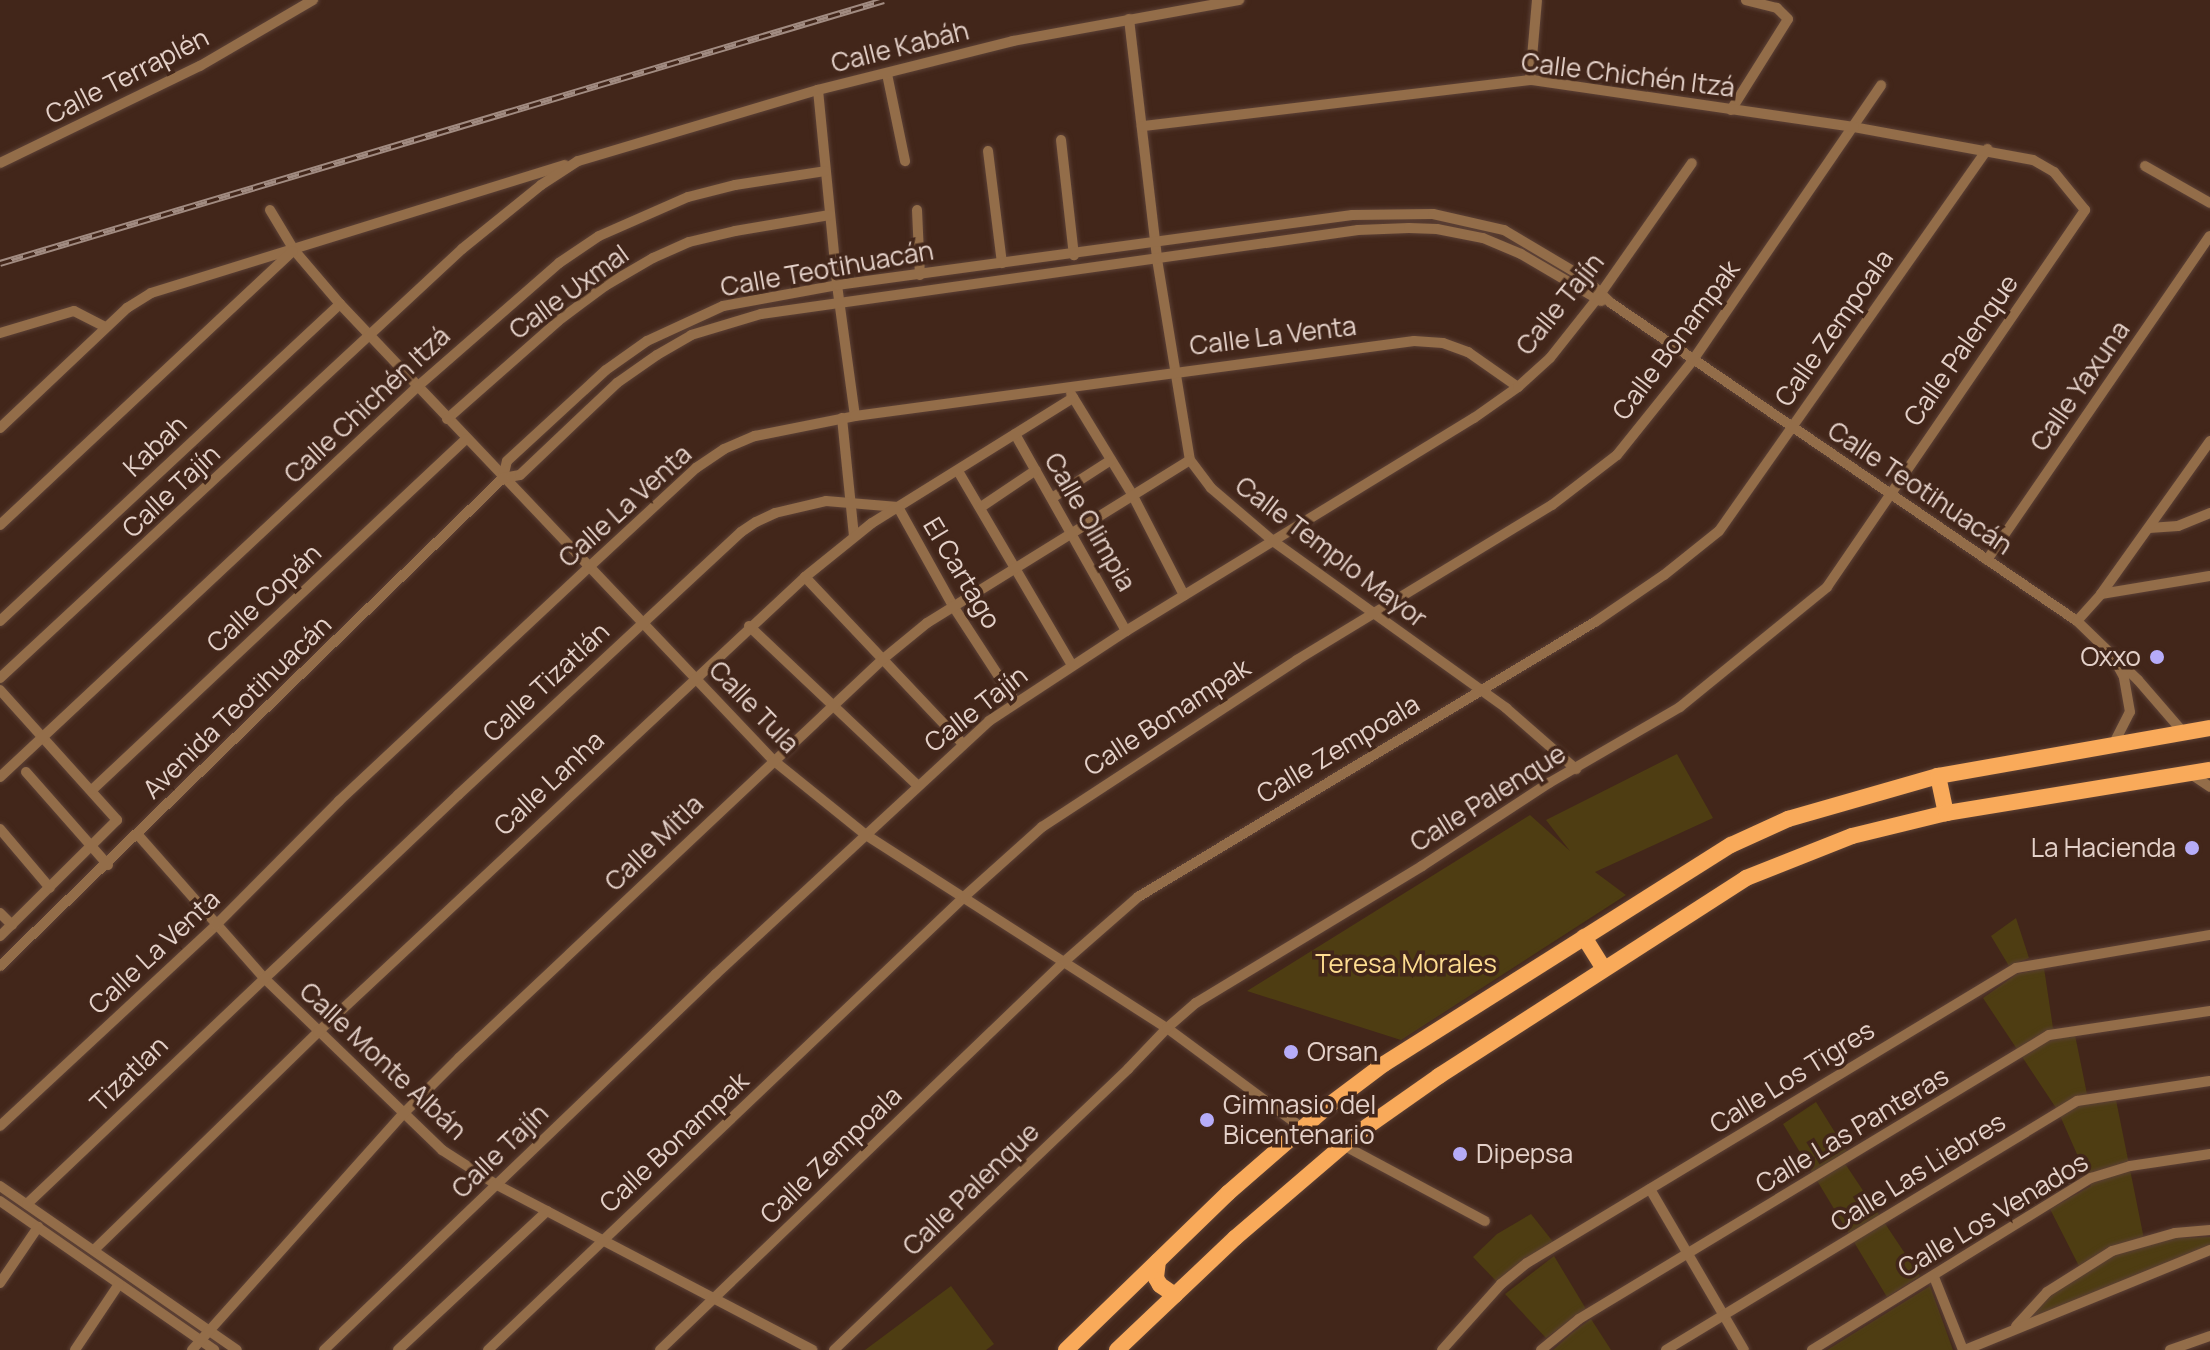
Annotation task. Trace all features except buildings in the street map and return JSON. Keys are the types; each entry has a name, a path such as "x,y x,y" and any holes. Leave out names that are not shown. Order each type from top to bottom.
{"main road":[{"path":"1066,1350 1301,1127 1384,1064 1731,845 1788,819 1938,776 2210,728"},
{"path":"1117,1350 1245,1229 1343,1145 1439,1076 1746,878 1799,853 1852,836 1946,813 2210,770"},
{"path":"1938,776 1946,813"},
{"path":"1584,937 1603,968"},
{"path":"1158,1261 1160,1285 1175,1295"}],"street":[{"name":"Calle Terraplén","path":"0,163 200,66 313,0"},
{"name":"Calle Kabáh","path":"0,428 106,327 139,299 166,287 294,250 409,210 818,90 1013,41 1239,0"},
{"path":"1530,80 1537,0"},
{"path":"1731,110 1788,19 1777,8 1746,0"},
{"name":"Calle Templo Mayor","path":"1129,19 1157,259 1190,460 1211,488 1273,541 1480,689 1576,769"},
{"path":"887,74 905,161"},
{"name":"Calle Chichén Itzá","path":"1142,126 1530,80 1987,149 2033,160 2054,172 2085,210"},
{"name":"Calle Bonampak","path":"488,1350 964,897 1042,827 1080,799 1371,614 1584,484 1617,455 1693,360 1881,85"},
{"path":"818,90 839,303 855,416"},
{"path":"1061,140 1074,255"},
{"name":"Calle Zempoala","path":"660,1350 1065,961 1138,897 1631,599 1719,531 1987,149"},
{"path":"988,151 1002,263"},
{"name":"Calle Kabáh","path":"370,336 506,211 578,161"},
{"name":"Calle Tajín","path":"324,1350 918,786 1015,701 1474,418 1518,387 1550,358 1599,296 1692,163"},
{"path":"2145,166 2210,203"},
{"name":"Calle Chichén Itzá","path":"0,777 417,387 510,304 599,236 688,197 735,185 825,171"},
{"name":"Calle Tula","path":"270,210 294,250 340,304 773,760 866,835 1167,1028 1301,1127"},
{"path":"917,210 920,275"},
{"name":"Calle Palenque","path":"834,1350 1167,1028 1234,978 1680,707 1827,587 2085,210"},
{"name":"Calle Teotihuacán","path":"1599,296 1547,253 1504,230 1433,214 1352,215 837,285 723,306 647,341 561,408 507,461 503,478 520,475 617,383 657,355 691,335 728,322 839,303 1358,230 1437,229 1483,238 1521,254 1611,303 2077,621 2183,732"},
{"name":"Calle Uxmal","path":"447,419 558,321 605,286 653,258 689,242 830,215"},
{"name":"Calle Yaxuna","path":"1987,560 2210,236"},
{"path":"0,525 294,250"},
{"name":"Kabah","path":"0,621 340,304"},
{"path":"0,333 74,311 106,327"},
{"name":"Calle Tajín","path":"0,678 370,336"},
{"path":"647,341 657,355"},
{"name":"Calle La Venta","path":"0,1126 216,925 339,801 589,567 696,468 724,449 755,436 842,418 1070,393 1174,371 1414,341 1443,343 1468,352 1518,387"},
{"path":"1070,393 1132,494 1184,595"},
{"name":"Calle Lanha","path":"95,1249 318,1032 749,626 854,536 1015,434 1070,393"},
{"path":"842,418 854,536"},
{"name":"Calle Olimpia","path":"1015,434 1126,631"},
{"name":"Calle Copán","path":"92,790 466,439"},
{"path":"2077,621 2101,594 2210,441"},
{"path":"1052,498 1111,460"},
{"name":"Calle Mitla","path":"192,1350 402,1115 883,659 953,606 1190,460"},
{"path":"981,507 1036,470"},
{"path":"958,471 1072,665"},
{"name":"Avenida Teotihuacán","path":"0,966 108,865 503,478"},
{"name":"Calle Tizatlán","path":"263,977 741,532 756,522 803,506 849,501 898,507"},
{"name":"El Cartago","path":"898,507 953,606 1015,701"},
{"path":"2149,528 2178,526 2210,513"},
{"path":"2101,594 2210,576"},
{"path":"805,577 963,744"},
{"path":"749,626 835,704 918,786"},
{"path":"2111,654 2124,677 2130,712 2113,745"},
{"path":"0,690 117,820 0,936"},
{"path":"26,772 108,865"},
{"path":"2191,774 2210,787"},
{"path":"0,829 50,888"},
{"name":"Calle Monte Albán","path":"138,835 263,977 402,1115 442,1150 497,1185 604,1238 813,1350"},
{"path":"0,913 12,925"},
{"name":"Calle Los Tigres","path":"1442,1350 1516,1271 2016,968 2210,935"},
{"name":"Tizatlan","path":"27,1204 263,977"},
{"name":"Calle Las Panteras","path":"1541,1350 1579,1319 2049,1035 2210,1011"},
{"name":"Calle Las Liebres","path":"1666,1350 2077,1101 2210,1081"},
{"path":"1343,1145 1485,1221"},
{"name":"Calle Los Venados","path":"1812,1350 2091,1178 2130,1166 2210,1154"},
{"path":"0,1186 237,1350"},
{"path":"1650,1189 1744,1350"},
{"path":"0,1201 214,1350"},
{"path":"398,1350 547,1211"},
{"path":"0,1283 38,1227"},
{"path":"2015,1328 2047,1292 2112,1251 2175,1233 2210,1230"},
{"path":"1934,1277 1964,1350 2210,1250"},
{"path":"75,1350 119,1284"},
{"path":"2170,1350 2210,1336"}],"green space":[{"name":"Teresa Morales","path":"1677,754 1713,818 1595,872 1626,895 1401,1040 1247,991 1530,815 1570,851 1546,820"},
{"path":"2016,918 2029,958 2009,966 1991,936"},
{"path":"2044,968 2053,1028 2075,1035 2088,1099 2115,1095 2144,1239 2210,1237 2210,1247 2028,1319 2035,1305 2082,1272 2050,1209 2091,1186 2058,1111 1983,998 2017,974"},
{"path":"1816,1102 1851,1158 1844,1162 1920,1276 1887,1297 1783,1124"},
{"path":"1531,1214 1554,1243 1497,1282 1473,1257 1497,1234"},
{"path":"1554,1256 1586,1309 1546,1338 1505,1294"},
{"path":"951,1286 994,1344 986,1350 865,1350"},
{"path":"1930,1286 1953,1350 1827,1350"},
{"path":"1591,1319 1611,1350 1553,1350 1572,1333"}],"railway":[{"path":"0,263 884,0"}],"place":[{"name":"Oxxo","path":"2157,657"},
{"name":"La Hacienda","path":"2192,848"},
{"name":"Orsan","path":"1291,1052"},
{"name":"Gimnasio del Bicentenario","path":"1207,1120"},
{"name":"Dipepsa","path":"1460,1154"}]}
